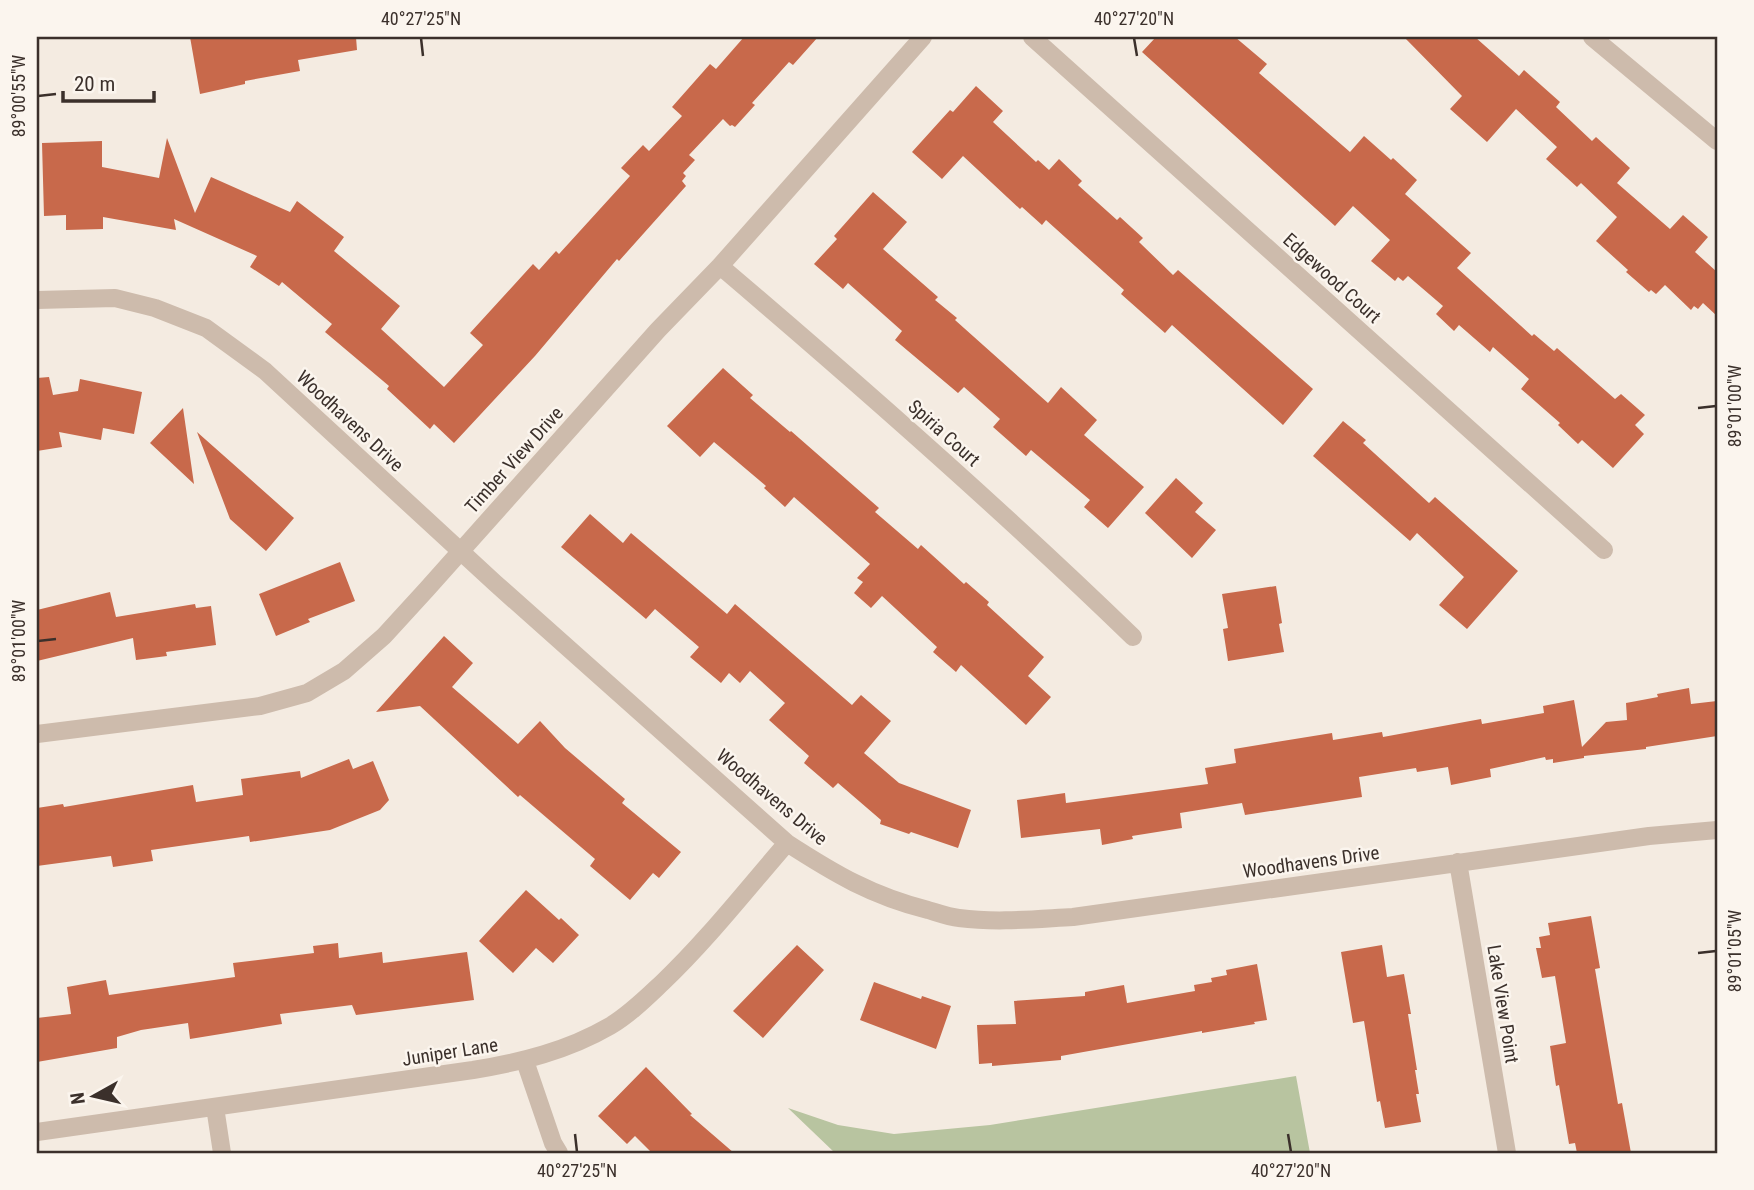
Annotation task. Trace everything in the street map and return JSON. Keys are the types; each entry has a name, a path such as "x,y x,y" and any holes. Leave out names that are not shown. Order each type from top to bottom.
{"street":[{"name":"Timber View Drive","path":"37,734 260,706 307,693 344,671 384,636 923,37"},
{"name":"Edgewood Court","path":"1032,37 1604,550"},
{"path":"1592,37 1717,141"},
{"name":"Spiria Court","path":"720,265 876,399 1133,638"},
{"name":"Woodhavens Drive","path":"37,300 115,299 155,309 205,328 265,371 787,843 839,877 877,895 958,918 1012,920 1073,917 1649,836 1717,830"},
{"name":"Juniper Lane","path":"37,1132 525,1061 582,1041 612,1025 692,954 787,843"},
{"name":"Lake View Point","path":"1458,862 1507,1153"},
{"path":"525,1061 553,1143 559,1153"},
{"path":"215,1107 222,1153"}],"green space":[{"path":"1296,1076 1310,1153 835,1153 788,1108 838,1125 894,1134 990,1125"}],"building":[{"path":"190,37 356,37 357,50 298,60 300,71 245,81 245,84 200,94"},
{"path":"744,37 818,37 793,65 789,62 752,103 755,105 735,127 723,119 689,155 695,160 683,173 686,176 682,181 686,186 619,261 617,259 535,356 454,443 434,424 430,429 387,389 389,386 325,332 332,324 282,282 279,286 250,267 257,256 174,219 176,230 103,217 103,229 66,230 66,215 44,216 42,143 102,141 102,167 159,178 167,138 195,213 211,177 290,212 297,201 344,237 334,251 400,306 381,329 444,387 483,345 470,333 533,264 539,270 556,251 559,254 630,176 621,168 643,145 649,151 682,116 672,107 710,64 716,69"},
{"path":"1156,37 1235,37 1267,64 1259,73 1350,152 1364,136 1391,160 1393,158 1417,180 1405,194 1471,253 1457,268 1532,336 1534,334 1554,351 1557,348 1615,399 1621,394 1645,415 1635,425 1644,434 1613,468 1582,440 1578,444 1558,425 1560,423 1521,389 1529,379 1493,347 1490,352 1459,325 1454,331 1436,314 1443,306 1408,276 1403,281 1398,277 1395,281 1371,261 1390,240 1353,206 1335,226 1142,52"},
{"path":"1404,37 1475,37 1519,76 1524,70 1560,102 1556,107 1592,141 1596,137 1630,168 1617,183 1670,229 1683,215 1708,237 1695,252 1717,272 1717,316 1703,303 1698,309 1694,306 1691,310 1665,285 1656,294 1651,290 1649,292 1626,272 1628,270 1596,241 1617,217 1581,183 1577,187 1546,159 1557,147 1516,109 1487,142 1450,109 1462,96"},
{"path":"976,86 1003,111 993,122 1036,162 1038,160 1049,170 1059,159 1082,181 1078,185 1117,220 1120,217 1143,238 1139,242 1173,275 1178,270 1313,389 1283,425 1172,325 1165,333 1121,294 1124,290 1046,220 1042,225 1022,207 1020,209 963,156 942,179 912,152"},
{"path":"873,192 907,222 883,249 938,297 935,300 957,318 955,320 1048,403 1061,387 1097,420 1084,435 1144,487 1108,528 1084,507 1090,500 1031,450 1026,456 993,427 1000,419 964,387 958,393 895,340 902,331 848,283 843,289 814,264 837,239 834,236"},
{"path":"723,368 753,395 750,398 879,508 875,512 918,549 921,545 964,584 966,582 1044,657 1028,676 1051,697 1026,725 961,665 956,672 933,652 937,647 882,596 871,608 854,593 863,582 857,578 870,564 794,497 785,507 764,488 766,486 714,442 700,457 667,426"},
{"path":"49,377 53,395 78,391 80,379 142,392 134,434 103,428 101,440 59,432 62,447 37,451 37,378"},
{"path":"183,408 194,484 150,443"},
{"path":"1343,421 1366,440 1363,443 1429,503 1435,497 1518,571 1467,629 1439,605 1464,577 1417,533 1410,541 1313,456"},
{"path":"197,432 294,518 266,551 230,519"},
{"path":"1176,478 1203,503 1195,512 1216,530 1192,558 1145,513"},
{"path":"590,514 623,543 631,533 727,614 735,604 852,705 861,695 891,721 864,753 899,783 971,810 958,848 880,824 881,820 838,783 833,788 804,763 809,756 769,720 785,703 750,671 740,683 729,673 721,683 690,657 699,647 655,609 646,619 561,547"},
{"path":"340,562 355,601 308,619 310,622 276,636 259,594"},
{"path":"1276,586 1284,652 1228,661 1223,629 1228,628 1222,594"},
{"path":"110,592 116,617 195,604 196,608 211,606 216,645 166,652 167,656 136,660 133,638 37,661 37,610"},
{"path":"444,636 473,663 452,687 518,744 540,721 565,748 625,799 622,803 681,852 659,878 653,873 630,900 590,866 595,859 520,795 518,797 420,706 376,712"},
{"path":"1689,688 1691,704 1717,701 1717,736 1553,763 1553,759 1546,760 1545,757 1490,769 1491,777 1451,785 1448,767 1417,772 1416,768 1359,777 1362,797 1245,815 1242,803 1180,813 1182,828 1132,836 1133,839 1102,845 1100,829 1021,838 1017,800 1065,793 1066,803 1208,784 1205,768 1236,763 1234,749 1332,733 1333,740 1382,732 1383,737 1481,719 1482,724 1544,713 1543,706 1574,700 1582,747 1606,722 1627,720 1626,703"},
{"path":"349,759 353,769 373,761 389,800 380,810 330,830 250,842 249,836 151,850 153,861 113,867 111,856 37,866 37,808 63,804 64,807 193,785 196,802 243,795 241,779 300,771 301,778"},
{"path":"526,890 579,935 553,963 536,948 513,973 479,941"},
{"path":"1591,916 1600,968 1595,969 1618,1104 1622,1103 1631,1153 1577,1153 1575,1143 1569,1144 1559,1085 1556,1086 1550,1046 1566,1043 1555,976 1542,978 1536,948 1541,948 1539,937 1550,935 1548,923"},
{"path":"338,943 339,958 382,952 383,963 467,952 474,1000 356,1015 352,1005 280,1014 282,1024 190,1039 188,1023 141,1030 117,1037 117,1048 37,1062 37,1018 71,1014 67,987 106,980 109,995 235,977 233,963 314,953 313,946"},
{"path":"797,945 824,970 763,1038 733,1011"},
{"path":"1382,945 1387,977 1404,974 1411,1014 1408,1014 1417,1070 1419,1094 1416,1094 1421,1122 1385,1128 1380,1101 1377,1102 1364,1021 1353,1023 1341,952"},
{"path":"1257,964 1267,1020 1061,1056 1061,1060 992,1066 992,1063 979,1064 977,1025 1016,1024 1014,1001 1085,996 1085,992 1124,985 1127,1003 1195,991 1194,985 1212,982 1211,978 1227,975 1226,970"},
{"path":"874,982 921,999 922,996 951,1006 936,1049 860,1020"},
{"path":"646,1067 692,1114 690,1115 734,1153 652,1153 635,1136 627,1144 598,1116"}]}
